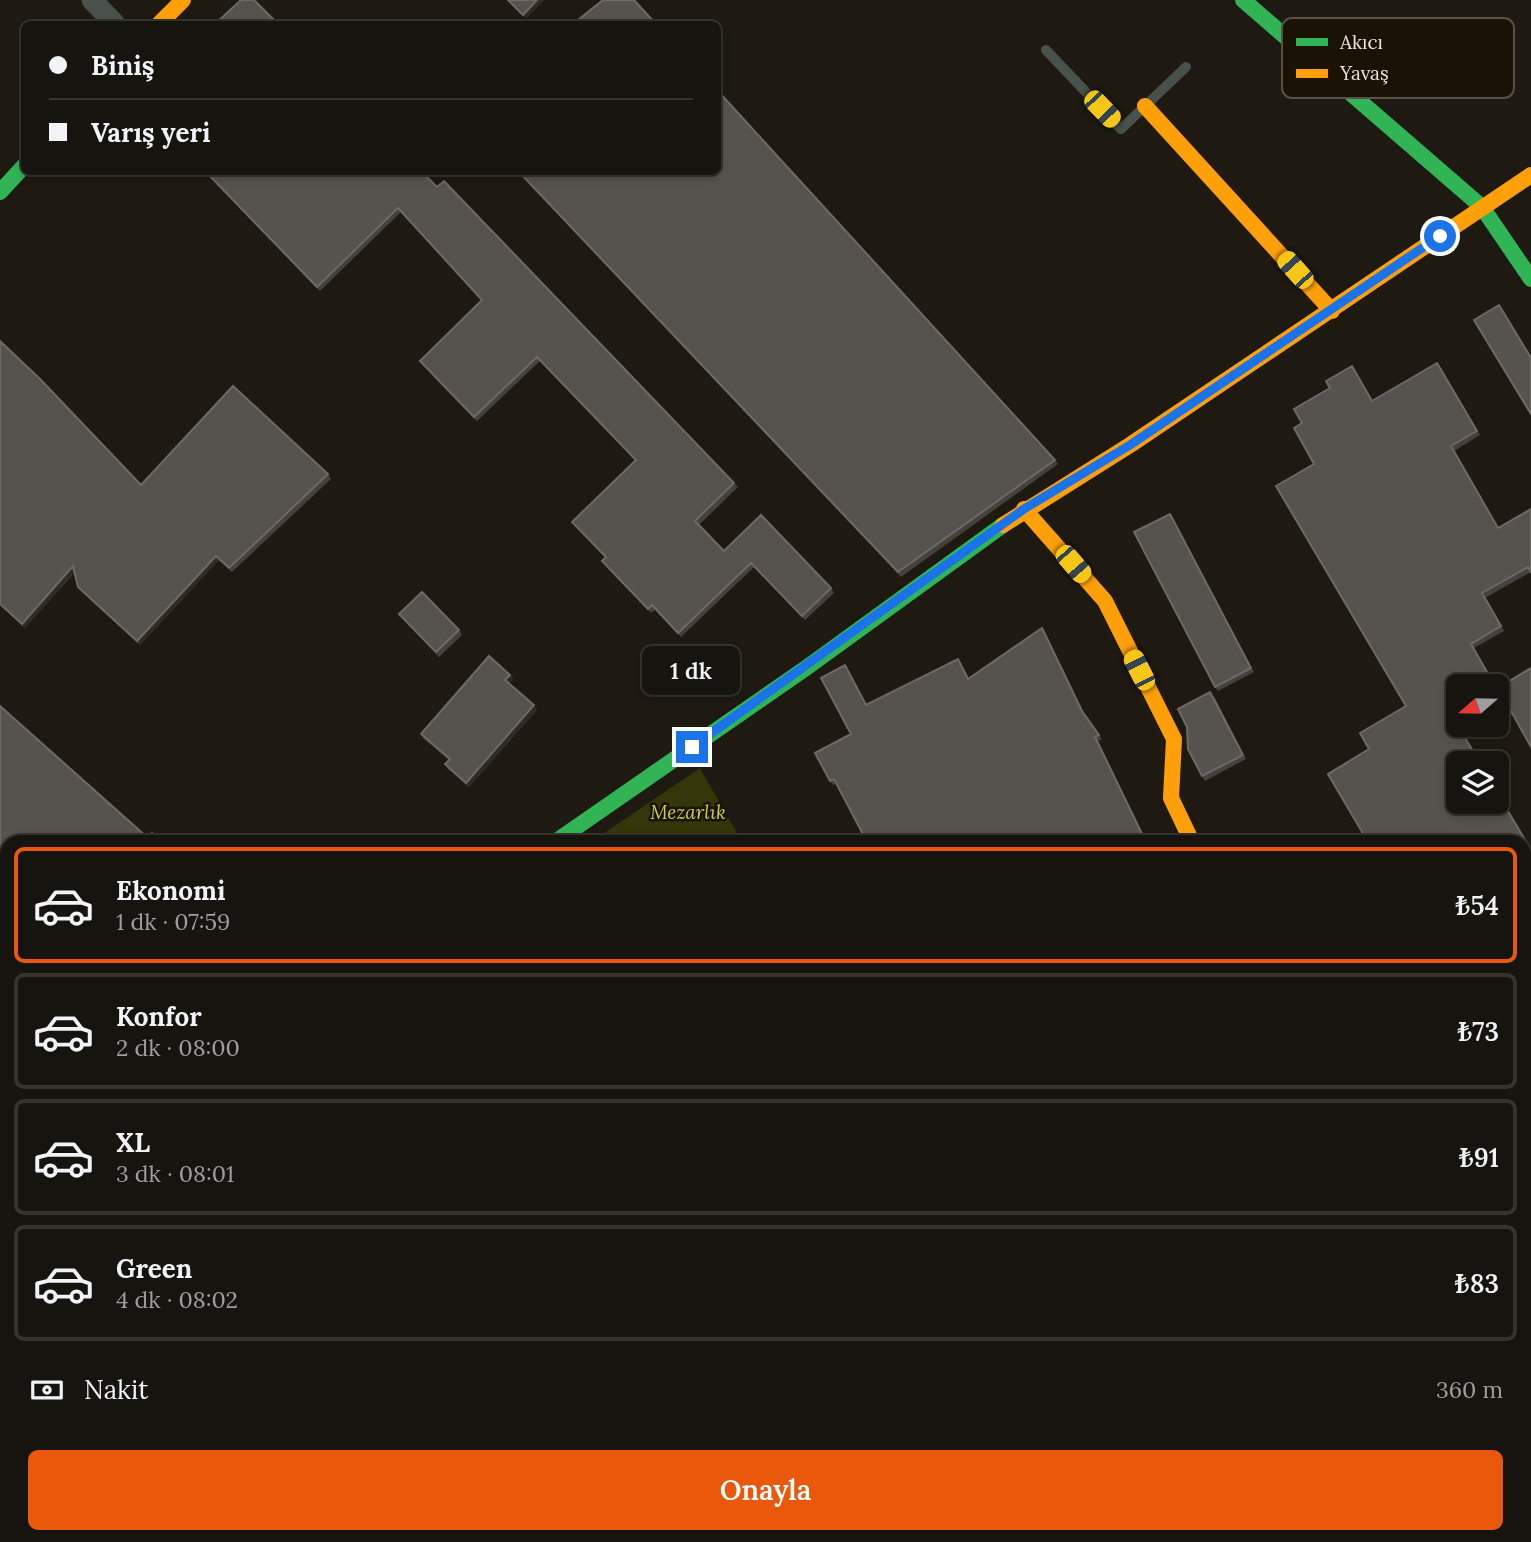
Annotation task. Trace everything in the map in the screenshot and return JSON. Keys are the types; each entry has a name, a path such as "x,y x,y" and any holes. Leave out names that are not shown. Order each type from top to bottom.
{"street":[{"path":"92,0 112,21"},
{"path":"1243,0 1282,34"},
{"path":"161,21 177,2"},
{"path":"1356,98 1482,207 1531,279"},
{"path":"1145,106 1332,311"},
{"path":"0,192 21,169"},
{"path":"565,835 806,668 1024,509 1130,445 1531,175"},
{"path":"1024,509 1105,601 1174,739 1171,798 1189,835"}],"lane":[{"path":"1046,50 1121,129 1186,67"}],"green space":[{"name":"Mezarlık","path":"700,768 738,835 601,835"}],"building":[{"path":"241,0 254,0 275,21 218,21"},
{"path":"508,0 537,0 523,15"},
{"path":"603,0 634,0 653,21 577,21"},
{"path":"721,94 1055,460 898,572 522,175 721,175"},
{"path":"209,175 425,175 437,187 444,181 734,483 695,521 724,551 761,515 831,588 802,616 751,563 678,633 652,605 648,609 602,561 606,557 572,522 636,460 537,357 474,417 420,361 482,300 398,208 317,287"},
{"path":"1499,305 1531,358 1531,414 1474,320"},
{"path":"0,341 141,485 233,386 328,474 229,568 216,556 137,641 78,587 73,566 22,624 0,604"},
{"path":"1437,363 1477,431 1451,446 1498,528 1531,509 1531,572 1528,567 1482,593 1501,626 1471,644 1488,674 1446,674 1446,737 1465,737 1473,751 1446,751 1446,814 1509,813 1522,835 1364,835 1328,774 1369,749 1360,733 1406,706 1276,486 1314,464 1294,428 1302,423 1294,409 1330,388 1326,381 1352,366 1372,401"},
{"path":"1170,514 1251,668 1215,687 1134,532"},
{"path":"422,592 459,630 436,652 399,614"},
{"path":"1042,628 1082,711 1099,735 1095,737 1143,835 863,835 834,779 830,781 815,753 851,734 821,678 845,665 866,705 958,659 968,679"},
{"path":"489,656 510,675 505,680 534,705 466,783 445,764 450,759 421,734"},
{"path":"1531,668 1531,747 1509,708 1509,681"},
{"path":"1210,692 1243,755 1202,776 1188,749 1187,727 1178,709"},
{"path":"0,706 145,835 0,835"}],"traffic: fast":[{"path":"1243,0 1282,34"},
{"path":"1356,98 1482,207 1531,279"},
{"path":"0,192 21,169"},
{"path":"565,835 806,668 1003,525"}],"traffic: slow":[{"path":"162,21 183,0"},
{"path":"1145,106 1332,311"},
{"path":"1003,525 1130,445 1531,175"},
{"path":"1024,509 1105,601 1174,739 1171,798 1189,835"}],"route":[{"path":"692,747 806,668 1024,509 1130,445 1440,236"}]}
